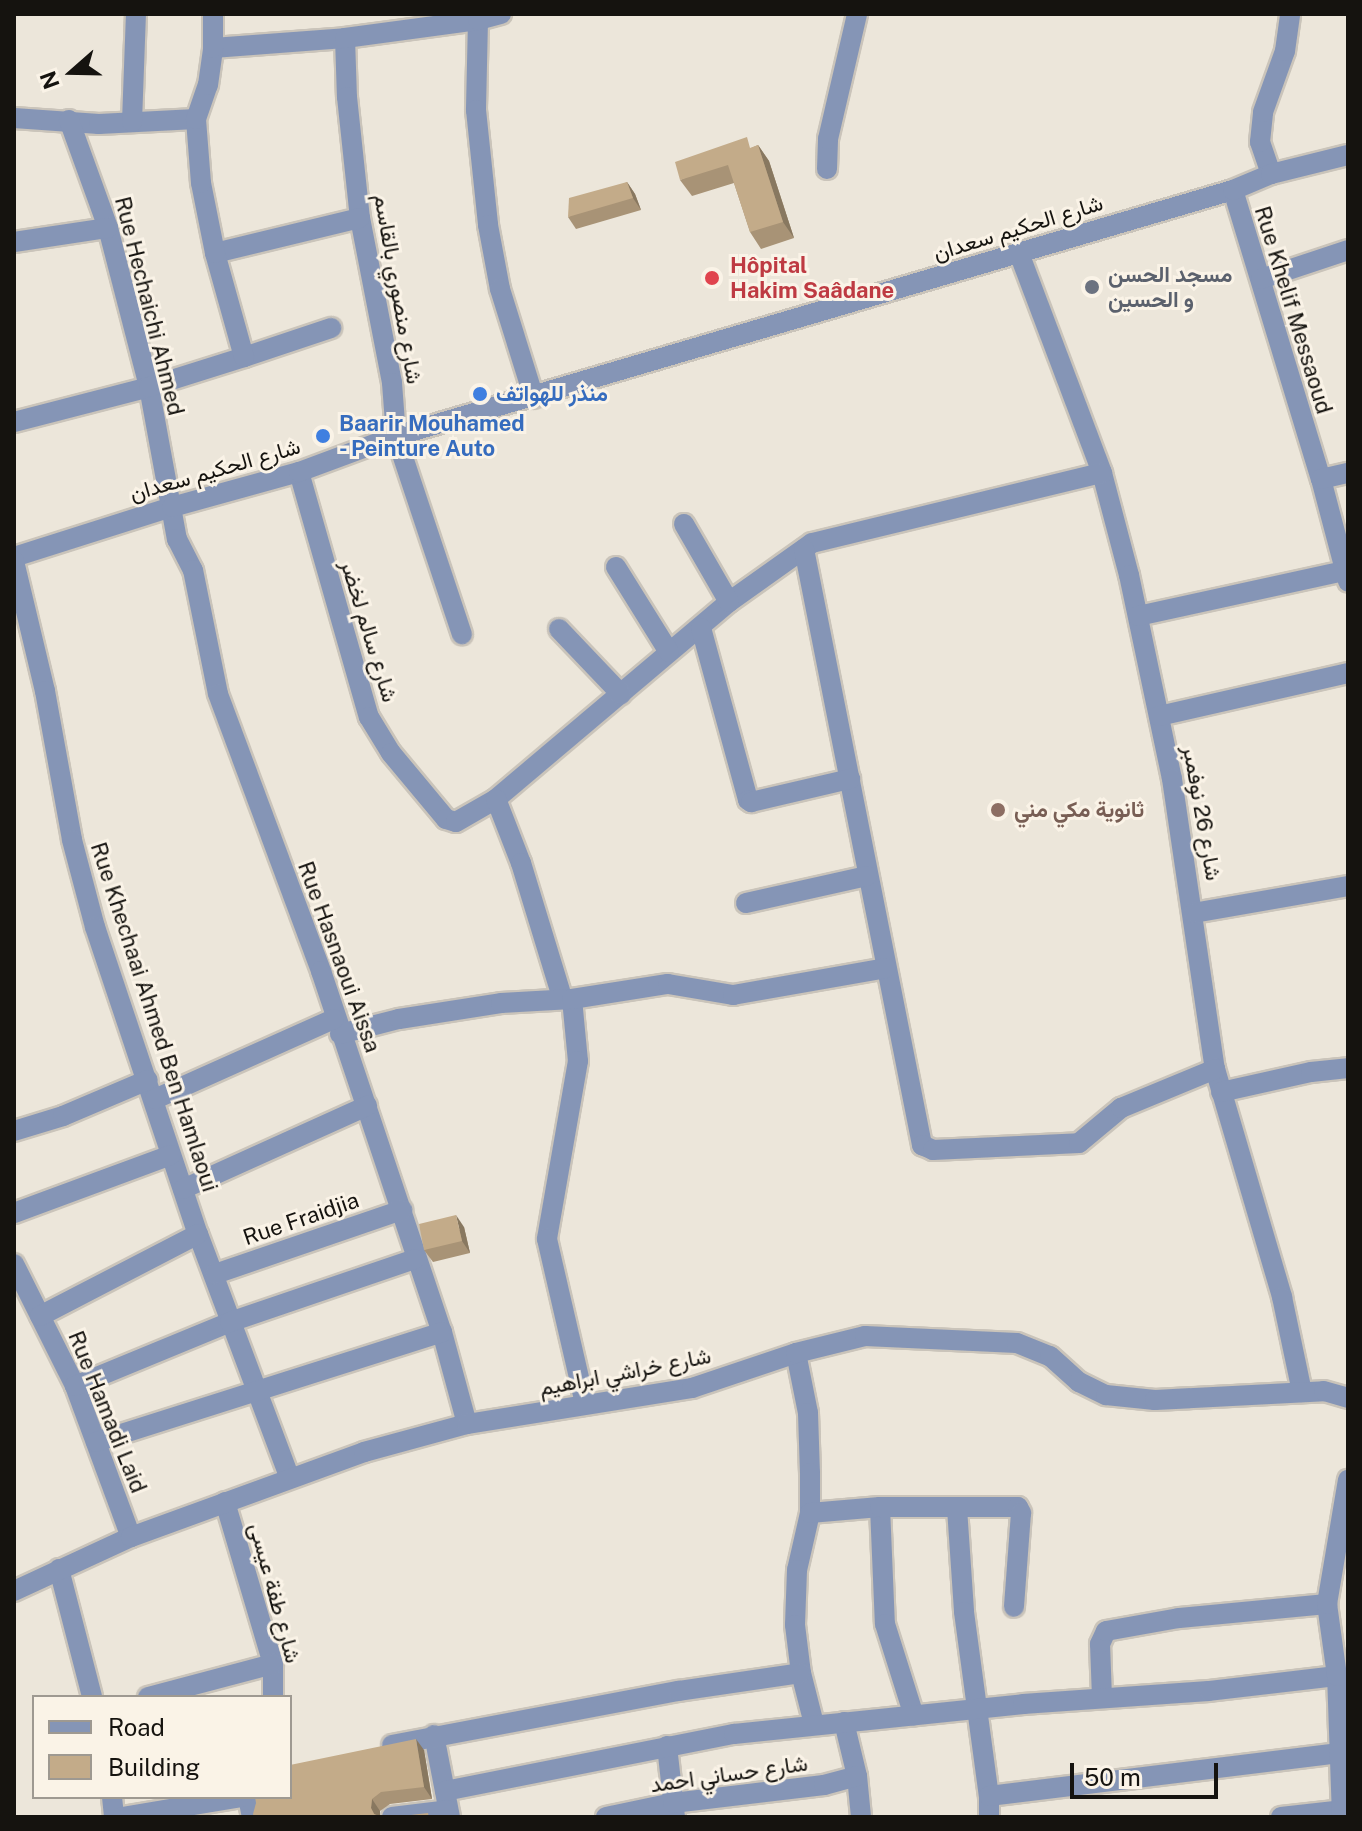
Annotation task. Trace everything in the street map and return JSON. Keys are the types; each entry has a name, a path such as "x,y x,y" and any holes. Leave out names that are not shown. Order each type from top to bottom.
{"street":[{"path":"132,122 136,14"},
{"path":"213,14 208,85 196,119 201,183 215,253 244,357"},
{"path":"213,48 345,38 478,20 501,14"},
{"path":"827,169 828,139 857,14"},
{"path":"1271,174 1260,142 1263,112 1285,51 1290,14"},
{"path":"478,20 476,110 486,211 500,289 534,398"},
{"name":"شارع منصوري بالقاسم","path":"345,38 347,97 360,218 392,383 396,436 462,634"},
{"path":"14,118 132,122 196,119"},
{"name":"Rue Hechaichi Ahmed","path":"69,120 108,228 149,387 172,507"},
{"name":"شارع الحكيم سعدان","path":"14,559 172,507 299,472 396,436 534,398 1233,190 1271,174 1348,155"},
{"name":"Rue Khelif Messaoud","path":"1233,190 1321,479 1346,576"},
{"path":"215,253 360,218"},
{"path":"14,242 108,228"},
{"path":"1261,279 1346,251"},
{"name":"شارع 26 نوفمبر","path":"1019,253 1102,473 1138,616 1194,913 1215,1069 1282,1297 1302,1392"},
{"path":"14,422 149,387 331,328"},
{"name":"شارع سالم لخضر","path":"299,472 369,717 391,753 446,819 456,822 496,799"},
{"path":"585,1404 547,1239 578,1061 567,998 496,799 729,602 804,549 830,536 1102,473"},
{"path":"1321,479 1348,473"},
{"name":"Rue Hasnaoui Aissa","path":"172,507 177,539 193,570 218,694 321,971 337,1026 414,1242 467,1424"},
{"path":"684,524 729,602"},
{"path":"804,549 918,1141 926,1149 1079,1143 1121,1108 1215,1069"},
{"name":"Rue Khechaai Ahmed Ben Hamlaoui","path":"14,559 45,691 72,840 95,927 152,1089 198,1234 289,1476"},
{"path":"616,567 669,652"},
{"path":"1138,616 1346,576"},
{"path":"701,628 748,800 751,802 850,779"},
{"path":"559,629 621,694"},
{"path":"1159,716 1348,673"},
{"path":"746,903 867,876"},
{"path":"1194,913 1348,886"},
{"path":"14,1131 152,1089 337,1026 668,984 733,995 886,968"},
{"path":"1221,1092 1348,1068"},
{"path":"183,1189 367,1106"},
{"path":"14,1213 171,1155"},
{"name":"Rue Fraidjia","path":"215,1274 402,1210"},
{"path":"40,1316 198,1234"},
{"path":"75,1386 414,1242"},
{"name":"Rue Hamadi Laid","path":"14,1264 75,1386 131,1537"},
{"path":"96,1442 442,1332"},
{"name":"شارع خراشي ابراهيم","path":"14,1591 131,1537 289,1476 467,1424 692,1388 796,1353 865,1336 1017,1343 1050,1356 1079,1382 1106,1395 1155,1400 1324,1391 1348,1398"},
{"path":"796,1353 808,1413 810,1513 795,1598 801,1673 814,1724"},
{"path":"1281,1817 1342,1814 1337,1676 1327,1604 1343,1548 1348,1480"},
{"name":"شارع طفة عيسى","path":"225,1502 273,1664 273,1695"},
{"path":"810,1513 880,1507 1021,1510 1014,1607"},
{"path":"880,1507 885,1624 914,1716"},
{"path":"957,1508 989,1817"},
{"path":"59,1569 91,1695"},
{"path":"1102,1698 1100,1644 1106,1631 1179,1618 1327,1604"},
{"path":"156,1695 273,1664"},
{"path":"376,1748 434,1735 801,1673"},
{"path":"392,1817 447,1806 667,1746 814,1724 1209,1691 1337,1676"},
{"path":"844,1722 857,1776 861,1817"},
{"path":"434,1735 447,1806"},
{"path":"667,1746 674,1810"},
{"path":"989,1796 1339,1753"},
{"name":"شارع حساني احمد","path":"606,1817 674,1810 824,1785 857,1776"},
{"path":"122,1817 233,1799"}],"building":[{"path":"747,137 750,148 758,145 783,222 750,232 728,165 680,180 675,162"},
{"path":"627,182 633,198 568,217 569,198"},
{"path":"456,1215 462,1241 424,1250 419,1224"},
{"path":"416,1739 424,1787 381,1792 372,1799 371,1808 374,1814 382,1817 254,1817 255,1799 292,1799 292,1765"},
{"path":"428,1813 429,1817 394,1817"}],"place":[{"name":"Hôpital Hakim Saâdane","path":"712,278"},
{"name":"مسجد الحسن و الحسين","path":"1092,287"},
{"name":"منذر للهواتف","path":"480,394"},
{"name":"Baarir Mouhamed - Peinture Auto","path":"323,436"},
{"name":"ثانوية مكي مني","path":"998,810"}]}
